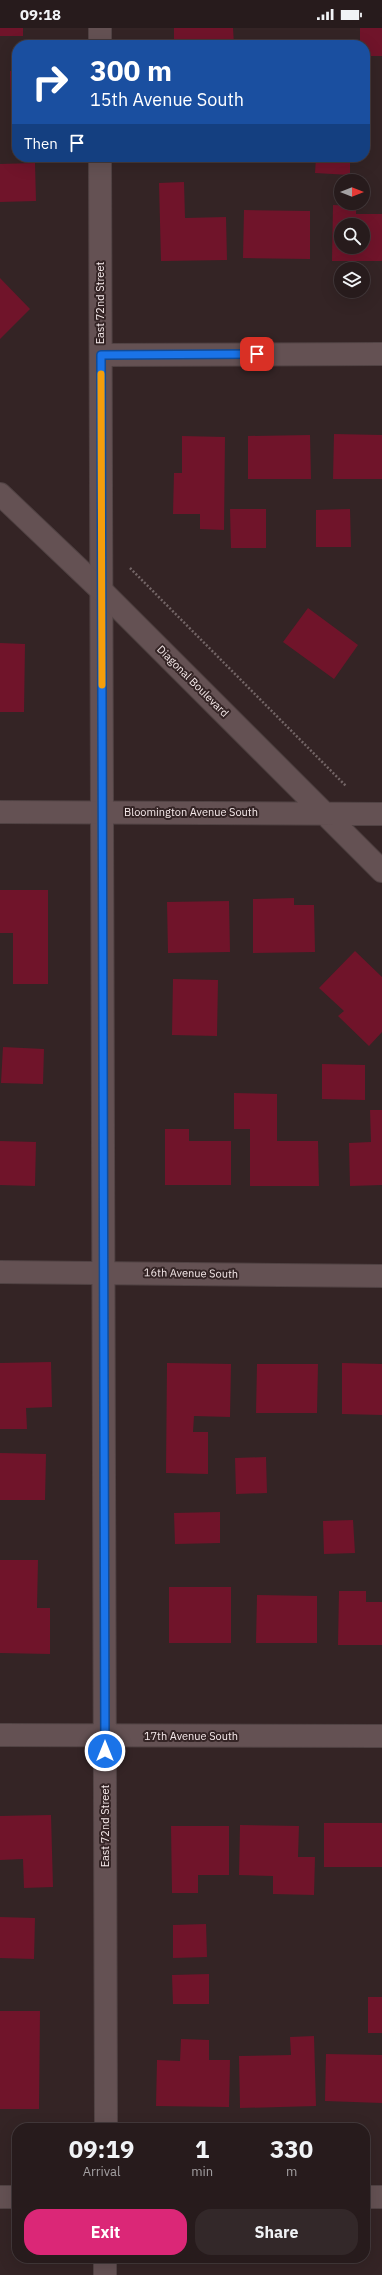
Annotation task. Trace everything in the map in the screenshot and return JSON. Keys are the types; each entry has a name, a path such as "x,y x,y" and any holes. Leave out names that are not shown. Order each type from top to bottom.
{"street":[{"path":"100,28 100,40"},
{"name":"East 72nd Street","path":"100,162 103,812 101,857 105,1272 106,2123"},
{"path":"101,355 382,354"},
{"name":"Diagonal Boulevard","path":"0,494 102,591 382,871"},
{"name":"Bloomington Avenue South","path":"0,812 382,814"},
{"name":"16th Avenue South","path":"0,1272 382,1276"},
{"name":"17th Avenue South","path":"0,1735 382,1736"},
{"path":"0,2197 12,2197"},
{"path":"370,2197 382,2198"},
{"path":"105,2263 105,2275"}],"path":[{"path":"127,563 130,569 343,782"}],"building":[{"path":"0,28 23,28 23,36 0,36"},
{"path":"174,28 233,28 234,40 174,40"},
{"path":"360,28 382,28 382,56 370,56 370,40 360,40"},
{"path":"10,71 12,71 12,106"},
{"path":"316,162 350,162 350,174 315,173"},
{"path":"35,163 36,201 0,202 0,164"},
{"path":"184,182 185,218 226,217 227,260 161,261 159,183"},
{"path":"333,205 334,210 356,210 356,214 382,214 382,261 332,261"},
{"path":"244,210 310,211 310,259 243,258"},
{"path":"0,278 30,309 0,339"},
{"path":"334,434 382,435 382,479 333,479"},
{"path":"310,435 311,479 248,479 248,436"},
{"path":"182,436 225,437 224,530 200,529 200,514 173,514 174,473 182,473"},
{"path":"230,509 266,509 266,548 231,548"},
{"path":"350,509 351,547 316,547 316,510"},
{"path":"308,608 358,645 334,679 283,642"},
{"path":"0,643 25,644 24,712 0,712"},
{"path":"0,890 48,890 48,984 13,984 13,933 0,933"},
{"path":"294,898 294,905 314,905 315,952 253,953 253,899"},
{"path":"229,901 230,952 168,953 167,902"},
{"path":"355,951 382,977 382,1032 369,1046 338,1016 344,1011 319,988"},
{"path":"173,979 218,980 217,1036 172,1035"},
{"path":"3,1047 44,1049 43,1084 1,1083"},
{"path":"322,1064 365,1065 365,1100 322,1099"},
{"path":"234,1093 277,1094 277,1141 318,1141 319,1186 250,1186 250,1129 234,1129"},
{"path":"370,1110 382,1110 382,1185 350,1186 349,1143 371,1142"},
{"path":"165,1129 189,1129 189,1141 231,1141 231,1185 165,1185"},
{"path":"0,1141 36,1142 35,1186 0,1185"},
{"path":"51,1362 52,1407 26,1408 27,1429 0,1429 0,1363"},
{"path":"167,1363 231,1364 230,1417 194,1416 193,1432 208,1432 208,1474 166,1473"},
{"path":"342,1363 382,1364 382,1415 342,1414"},
{"path":"257,1364 318,1364 317,1413 256,1413"},
{"path":"0,1453 46,1454 45,1500 0,1500"},
{"path":"266,1457 267,1493 236,1494 235,1458"},
{"path":"220,1512 220,1543 175,1544 174,1513"},
{"path":"353,1520 355,1553 324,1554 323,1521"},
{"path":"0,1560 38,1560 37,1608 50,1608 50,1654 0,1653"},
{"path":"169,1587 231,1587 231,1643 169,1643"},
{"path":"339,1591 366,1591 366,1602 382,1602 382,1645 338,1645"},
{"path":"257,1595 317,1596 317,1643 256,1643"},
{"path":"51,1815 53,1887 24,1888 23,1859 0,1860 0,1816"},
{"path":"324,1823 382,1823 382,1867 324,1867"},
{"path":"240,1825 299,1826 298,1857 315,1857 314,1895 273,1894 273,1876 239,1875"},
{"path":"171,1826 229,1826 229,1875 198,1875 198,1893 172,1893"},
{"path":"0,1917 35,1918 34,1959 0,1958"},
{"path":"206,1924 207,1957 173,1958 173,1925"},
{"path":"209,1974 209,2004 173,2004 172,1975"},
{"path":"368,1997 382,1997 382,2033 368,2033"},
{"path":"0,2011 40,2011 39,2109 0,2109"},
{"path":"314,2036 316,2106 240,2108 239,2056 291,2055 290,2037"},
{"path":"181,2039 209,2040 209,2060 230,2060 229,2107 156,2106 157,2060 180,2061"},
{"path":"326,2054 382,2055 382,2103 325,2101"}],"slow traffic":[{"path":"101,374 102,685"}],"route":[{"path":"105,1751 105,1272 101,849 103,812 101,355 257,354"}]}
